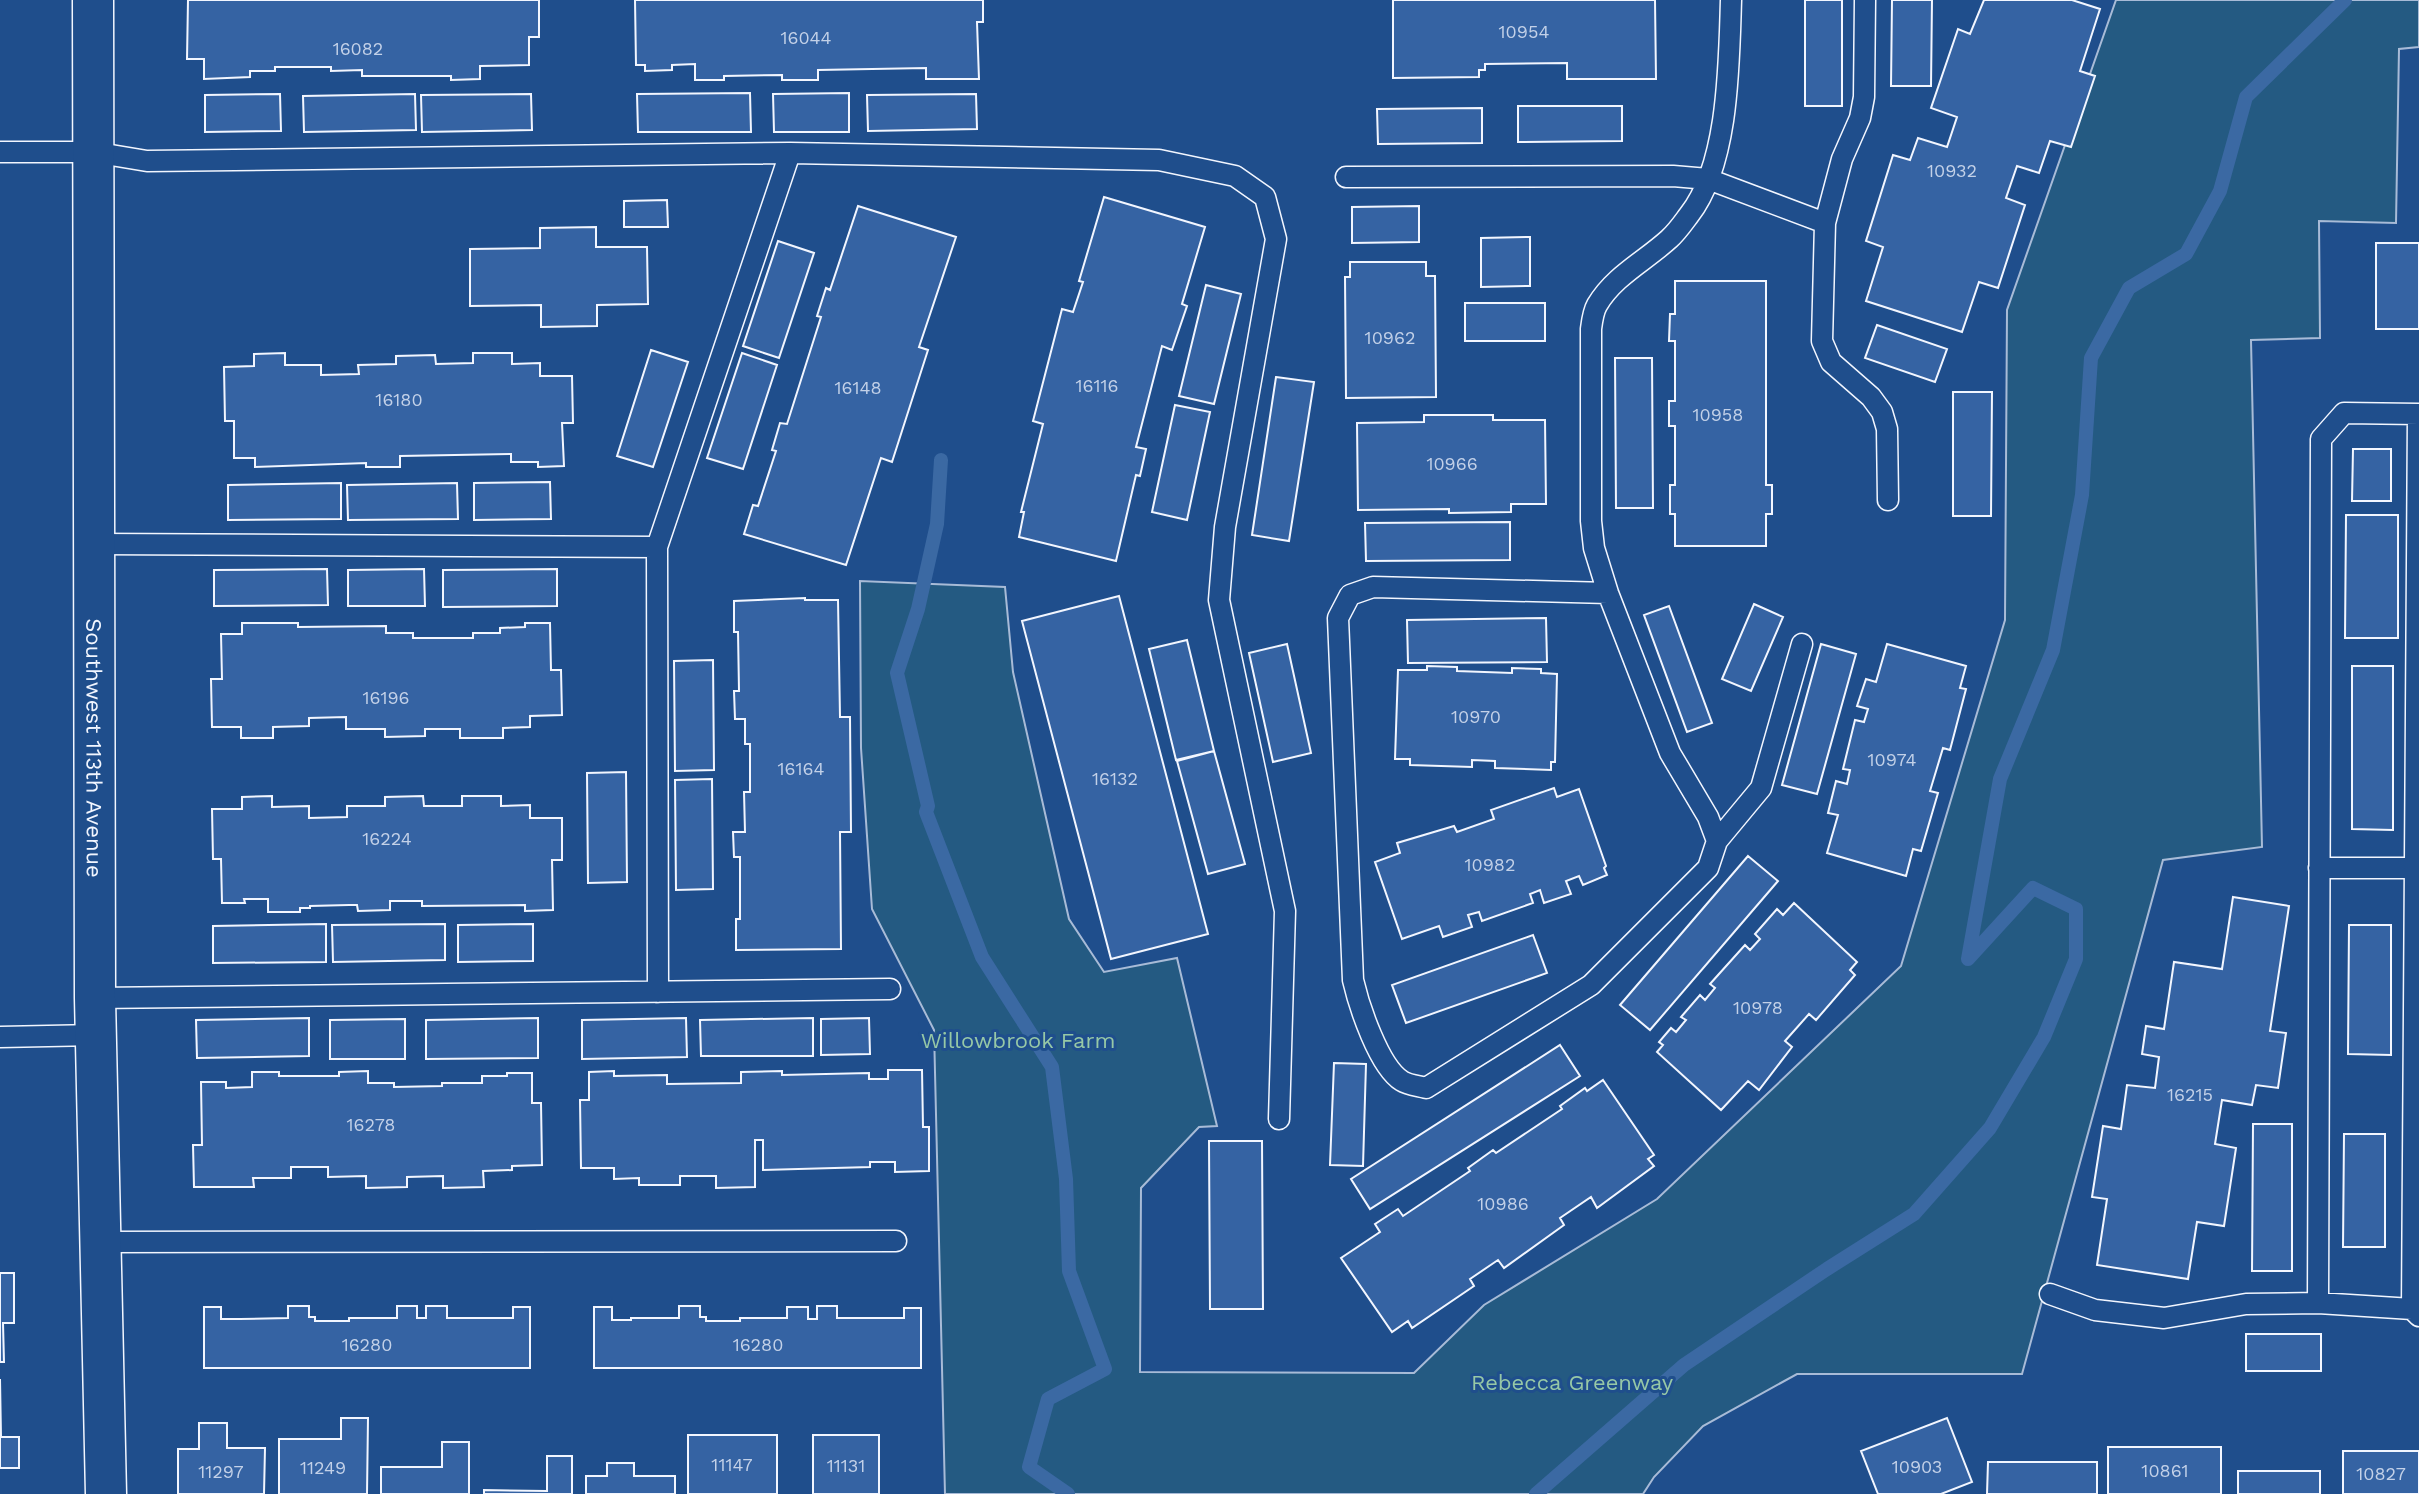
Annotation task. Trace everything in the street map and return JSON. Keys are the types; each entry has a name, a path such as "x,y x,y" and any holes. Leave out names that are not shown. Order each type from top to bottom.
{"street":[{"name":"Southwest 113th Avenue","path":"93,0 96,1017 106,1494"}],"lane":[{"path":"1717,841 1708,817 1670,753 1608,593 1594,548 1591,521 1591,329 1595,307 1617,280 1671,238 1692,212 1708,179 1717,151 1726,98 1731,0"},
{"path":"1865,0 1864,97 1860,118 1842,159 1825,223 1822,341 1831,362 1871,397 1882,412 1887,429 1888,500"},
{"path":"0,152 93,152 147,161 790,153 1159,160 1235,176 1265,197 1276,239 1225,527 1219,600 1285,911 1279,1119"},
{"path":"658,992 657,547 790,153"},
{"path":"1346,177 1673,176 1708,179 1825,223"},
{"path":"2050,1294 2095,1310 2164,1318 2246,1304 2318,1303 2415,1312 2418,414 2344,413 2321,439 2318,1303"},
{"path":"94,544 657,547"},
{"path":"1608,593 1373,587 1350,595 1338,618 1353,980 1361,1012 1385,1062 1401,1081 1426,1088 1591,985 1708,868 1717,841 1761,788 1802,644"},
{"path":"2319,868 2415,868"},
{"path":"0,1037 96,1017 658,992 890,989"},
{"path":"100,1242 896,1241"}],"green space":[{"path":"2116,0 2419,0 2419,47 2399,49 2396,223 2319,221 2320,338 2251,340 2262,847 2163,860 2022,1374 1797,1374 1703,1426 1654,1477 1643,1494 945,1494 934,1030 872,909 861,748 860,581 1005,587 1013,672 1069,919 1104,972 1177,958 1217,1126 1199,1127 1141,1188 1140,1372 1414,1373 1484,1305 1657,1199 1901,966 2005,620 2007,310"}],"building":[{"path":"188,0 539,0 539,37 529,37 529,65 480,66 480,79 362,76 362,70 275,67 275,71 250,71 250,77 204,79 204,59 187,59"},
{"path":"635,0 983,0 983,22 977,22 979,79 926,79 926,68 818,70 818,80 782,80 782,75 695,80 695,64 672,65 672,70 645,71 645,65 636,65"},
{"path":"1393,0 1655,0 1656,79 1567,79 1567,63 1485,64 1485,70 1479,70 1479,77 1393,78"},
{"path":"1805,0 1842,0 1842,106 1805,106"},
{"path":"1892,0 1932,0 1931,86 1891,86"},
{"path":"1984,0 2072,0 2100,9 2080,71 2095,76 2071,147 2050,141 2039,173 2017,166 2006,198 2025,205 1998,288 1979,282 1962,332 1866,301 1883,247 1866,241 1893,155 1910,160 1918,138 1947,147 1957,117 1931,108 1958,29 1970,34"},
{"path":"750,93 751,132 638,132 637,94"},
{"path":"849,93 849,132 774,132 773,94"},
{"path":"280,94 281,131 205,132 205,95"},
{"path":"415,94 416,130 304,132 303,96"},
{"path":"531,94 532,130 422,132 421,95"},
{"path":"976,94 977,129 868,131 867,95"},
{"path":"1518,106 1622,106 1622,141 1518,142"},
{"path":"1482,108 1482,143 1378,144 1377,109"},
{"path":"1104,197 1205,227 1182,304 1187,306 1172,350 1162,346 1136,447 1146,449 1140,476 1136,475 1116,561 1019,537 1024,512 1021,512 1043,424 1033,421 1062,309 1073,312"},
{"path":"667,200 668,227 624,227 624,201"},
{"path":"858,206 956,237 919,347 928,350 892,462 881,458 846,565 744,534 753,505 758,506 776,451 772,450 780,423 787,424 821,317 817,316 826,288 830,290"},
{"path":"1419,206 1419,242 1352,243 1352,207"},
{"path":"596,227 596,247 647,247 648,304 597,305 597,326 541,327 541,305 470,306 470,249 540,248 540,228"},
{"path":"1530,237 1530,286 1481,287 1481,238"},
{"path":"778,241 814,253 779,358 743,346"},
{"path":"2376,243 2419,243 2419,329 2376,329"},
{"path":"1350,262 1426,262 1426,276 1435,276 1436,397 1346,398 1345,277 1350,277"},
{"path":"1675,281 1766,281 1766,485 1772,485 1772,514 1766,514 1766,546 1675,546 1675,514 1670,514 1670,485 1675,485 1675,426 1669,426 1669,401 1675,401 1675,341 1669,341 1670,314 1675,314"},
{"path":"1206,285 1241,294 1214,404 1179,396"},
{"path":"1465,303 1545,303 1545,341 1465,341"},
{"path":"1877,325 1947,349 1935,382 1865,358"},
{"path":"651,350 688,362 653,467 617,456"},
{"path":"285,353 285,365 321,365 321,375 359,374 358,365 396,364 396,356 435,355 436,364 473,363 473,353 512,353 512,364 540,363 540,376 572,376 573,423 562,423 564,466 538,467 538,462 511,462 511,454 400,456 400,467 366,467 366,463 255,467 255,458 234,458 234,421 225,421 224,367 254,366 254,354"},
{"path":"742,353 777,365 743,469 707,458"},
{"path":"1615,358 1652,358 1653,508 1616,508"},
{"path":"1276,377 1314,382 1289,541 1252,535"},
{"path":"1953,392 1992,392 1991,516 1953,516"},
{"path":"1175,405 1210,412 1187,520 1152,512"},
{"path":"1424,415 1493,415 1493,420 1545,420 1546,504 1511,504 1511,512 1358,510 1357,423 1424,422"},
{"path":"2353,449 2391,449 2391,501 2352,501"},
{"path":"550,482 551,519 474,520 474,483"},
{"path":"341,483 341,519 228,520 228,485"},
{"path":"457,483 458,519 348,520 347,485"},
{"path":"2346,515 2398,515 2398,638 2345,638"},
{"path":"1510,522 1510,560 1366,561 1365,523"},
{"path":"327,569 328,605 214,606 214,570"},
{"path":"424,569 425,606 348,606 348,570"},
{"path":"557,569 557,606 443,607 443,570"},
{"path":"1119,596 1208,934 1111,959 1022,621"},
{"path":"838,600 840,717 850,717 851,832 840,832 841,949 736,950 736,919 740,919 740,857 734,857 733,832 745,832 744,792 750,792 750,744 745,744 745,719 735,719 734,691 739,691 734,601"},
{"path":"1754,604 1783,617 1751,691 1722,679"},
{"path":"1669,606 1712,723 1687,732 1644,615"},
{"path":"1546,618 1547,662 1408,663 1407,620"},
{"path":"242,623 298,623 298,627 386,626 386,633 413,633 413,638 473,638 473,633 500,633 500,628 525,627 525,623 550,623 551,670 561,670 562,715 530,716 530,727 503,728 503,738 460,738 460,729 425,729 425,736 385,737 385,729 346,729 346,717 309,718 309,726 273,727 273,738 241,738 241,727 212,727 211,679 222,679 221,634 242,634"},
{"path":"1187,640 1214,751 1176,760 1149,649"},
{"path":"1287,644 1311,753 1273,762 1249,653"},
{"path":"1821,644 1856,654 1817,794 1782,785"},
{"path":"1887,644 1966,666 1960,688 1966,689 1950,750 1943,748 1930,791 1938,793 1921,851 1913,849 1906,876 1827,853 1838,815 1828,813 1836,781 1847,784 1850,770 1843,769 1855,720 1864,722 1868,709 1857,706 1866,679 1876,682"},
{"path":"713,660 714,770 675,771 674,661"},
{"path":"1427,666 1457,667 1457,671 1512,673 1512,668 1541,669 1541,673 1557,674 1555,762 1551,762 1551,770 1495,768 1495,761 1472,760 1472,767 1410,765 1410,759 1395,759 1398,670 1427,670"},
{"path":"2352,666 2393,666 2393,830 2352,829"},
{"path":"1214,751 1245,864 1208,874 1177,761"},
{"path":"626,772 627,882 588,883 587,773"},
{"path":"712,779 713,889 676,890 675,780"},
{"path":"1554,788 1557,797 1579,789 1607,875 1583,885 1579,876 1566,881 1571,894 1544,903 1540,890 1530,894 1533,903 1482,921 1479,912 1468,915 1472,927 1443,937 1439,926 1402,939 1375,862 1400,853 1397,843 1454,826 1457,832 1494,819 1491,810"},
{"path":"272,796 272,807 309,806 309,818 347,817 347,806 385,806 385,797 423,796 424,806 462,806 462,796 501,796 501,806 530,805 530,818 562,818 562,860 552,860 553,910 525,911 525,905 422,906 422,901 390,901 390,910 358,911 357,905 349,905 310,906 300,908 300,912 268,912 268,899 222,903 221,859 213,859 212,809 242,809 242,797"},
{"path":"1748,856 1778,881 1650,1030 1620,1005"},
{"path":"2233,897 2289,906 2270,1031 2286,1033 2278,1088 2256,1085 2252,1105 2222,1100 2215,1144 2236,1148 2224,1226 2197,1222 2188,1279 2097,1265 2107,1199 2092,1197 2103,1126 2121,1129 2127,1085 2155,1088 2159,1057 2142,1054 2146,1026 2164,1029 2174,962 2222,969"},
{"path":"1794,903 1857,962 1850,970 1855,975 1816,1020 1809,1014 1785,1041 1792,1047 1759,1090 1748,1081 1721,1110 1657,1052 1663,1045 1659,1042 1671,1028 1676,1032 1686,1020 1681,1017 1700,995 1705,1000 1715,988 1710,984 1745,945 1750,950 1760,939 1755,934 1777,909 1783,915"},
{"path":"326,924 326,962 213,963 213,926"},
{"path":"445,924 445,960 333,962 332,925"},
{"path":"533,924 533,961 458,962 458,925"},
{"path":"2349,925 2391,925 2391,1055 2348,1054"},
{"path":"1533,935 1547,973 1406,1023 1392,985"},
{"path":"309,1018 309,1056 197,1058 196,1020"},
{"path":"538,1018 538,1058 426,1059 426,1020"},
{"path":"686,1018 687,1057 582,1059 582,1020"},
{"path":"813,1018 813,1056 701,1056 700,1020"},
{"path":"869,1018 870,1054 821,1055 821,1019"},
{"path":"405,1019 405,1059 330,1059 330,1020"},
{"path":"1560,1045 1580,1076 1370,1209 1351,1179"},
{"path":"1334,1063 1366,1064 1363,1166 1330,1165"},
{"path":"888,1070 922,1070 923,1127 929,1127 929,1171 895,1172 895,1162 870,1162 870,1167 763,1170 763,1140 755,1140 755,1187 716,1188 716,1176 680,1176 680,1185 639,1185 639,1178 614,1179 614,1168 581,1168 580,1100 589,1100 589,1072 614,1071 614,1076 667,1075 667,1084 741,1083 741,1072 782,1071 782,1075 869,1073 869,1079 888,1079"},
{"path":"368,1071 368,1083 394,1083 394,1087 482,1083 482,1076 532,1073 532,1103 541,1103 542,1165 483,1171 484,1187 443,1188 443,1176 407,1177 407,1187 366,1188 366,1176 328,1177 328,1167 291,1167 291,1178 253,1178 254,1187 194,1187 193,1145 202,1145 201,1082 226,1082 226,1088 252,1087 252,1072 279,1072 279,1076 339,1076 339,1072"},
{"path":"1603,1080 1654,1155 1648,1159 1654,1166 1597,1208 1591,1197 1560,1218 1564,1225 1504,1268 1498,1260 1470,1279 1474,1286 1412,1328 1408,1321 1392,1332 1341,1258 1380,1232 1375,1224 1398,1209 1403,1216 1470,1171 1468,1168 1493,1150 1496,1153 1562,1109 1560,1106 1585,1088 1587,1091"},
{"path":"2253,1124 2292,1124 2292,1271 2252,1271"},
{"path":"2344,1134 2385,1134 2385,1247 2343,1247"},
{"path":"1209,1141 1262,1141 1263,1309 1210,1309"},
{"path":"0,1273 14,1273 14,1323 3,1323 4,1362 0,1362"},
{"path":"288,1306 309,1306 309,1317 315,1317 315,1321 397,1318 397,1306 417,1306 417,1318 426,1318 426,1306 447,1306 447,1318 513,1318 513,1307 530,1307 530,1368 204,1368 204,1307 221,1307 221,1319 240,1319 288,1318"},
{"path":"679,1306 700,1306 700,1317 706,1317 706,1321 787,1318 787,1307 808,1307 808,1319 817,1319 817,1306 837,1306 837,1318 904,1318 904,1308 921,1308 921,1368 594,1368 594,1307 612,1307 612,1320 631,1320 679,1318"},
{"path":"2246,1334 2321,1334 2321,1371 2246,1371"},
{"path":"0,1379 1,1437 19,1437 19,1468 0,1468"},
{"path":"341,1418 368,1418 367,1494 279,1494 279,1439 341,1439"},
{"path":"1947,1418 1972,1482 1941,1494 1878,1494 1861,1451"},
{"path":"199,1423 227,1423 227,1448 265,1448 264,1494 178,1494 178,1449 199,1449"},
{"path":"688,1435 777,1435 777,1494 688,1494"},
{"path":"813,1435 879,1435 879,1494 813,1494"},
{"path":"442,1442 469,1442 469,1494 381,1494 381,1467 442,1467"},
{"path":"2108,1447 2221,1447 2221,1494 2108,1494"},
{"path":"2343,1451 2419,1451 2419,1494 2343,1494"},
{"path":"547,1456 572,1456 572,1494 484,1494 484,1490 547,1491"},
{"path":"1988,1462 2097,1462 2097,1494 1987,1494"},
{"path":"607,1463 634,1463 634,1476 675,1476 675,1494 586,1494 586,1476 607,1476"},
{"path":"2238,1471 2320,1471 2320,1494 2238,1494"}],"waterway":[{"path":"1536,1494 1684,1365 1914,1214 1990,1128 2044,1037 2076,959 2076,909 2033,888 1968,959 2000,779 2053,650 2082,495 2091,358 2129,288 2186,254 2220,191 2246,97 2345,0"},
{"path":"941,460 937,524 918,609 897,673 928,806 926,812 982,957 1052,1067 1066,1179 1069,1271 1105,1369 1048,1399 1029,1467 1068,1494"}],"park label":[{"name":"Willowbrook Farm","path":"1018,1040"},
{"name":"Rebecca Greenway","path":"1572,1382"}]}
